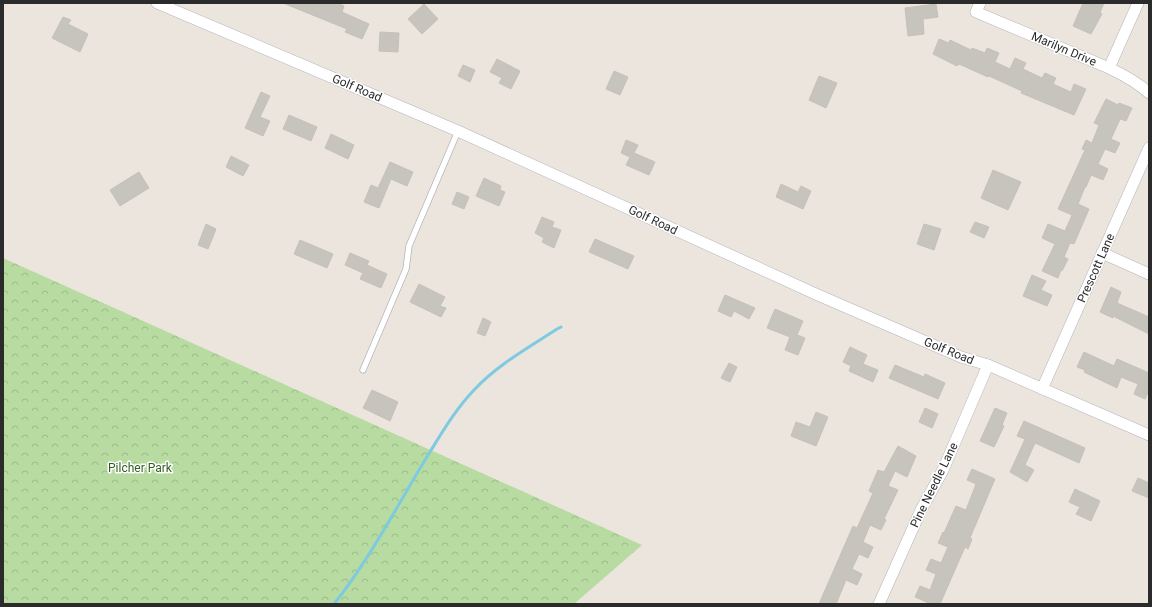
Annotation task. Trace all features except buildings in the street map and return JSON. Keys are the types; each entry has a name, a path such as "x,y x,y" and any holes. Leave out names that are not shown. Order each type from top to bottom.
{"street":[{"name":"Golf Road","path":"157,3 458,131 818,296 962,357 988,365 1149,435"},
{"path":"1109,68 1138,3"},
{"name":"Marilyn Drive","path":"978,7 1109,68 1149,93"},
{"name":"Prescott Lane","path":"1042,389 1149,148"},
{"path":"1102,254 1149,274"},
{"name":"Pine Needle Lane","path":"879,604 921,510 943,470 988,365"}],"lane":[{"path":"363,370 406,269 409,246 458,131"}],"green space":[{"name":"Pilcher Park","path":"3,258 642,545 574,604 3,604"}],"waterway":[{"path":"334,604 371,552 425,460 454,415 467,398 483,381 503,365 561,327"}]}
